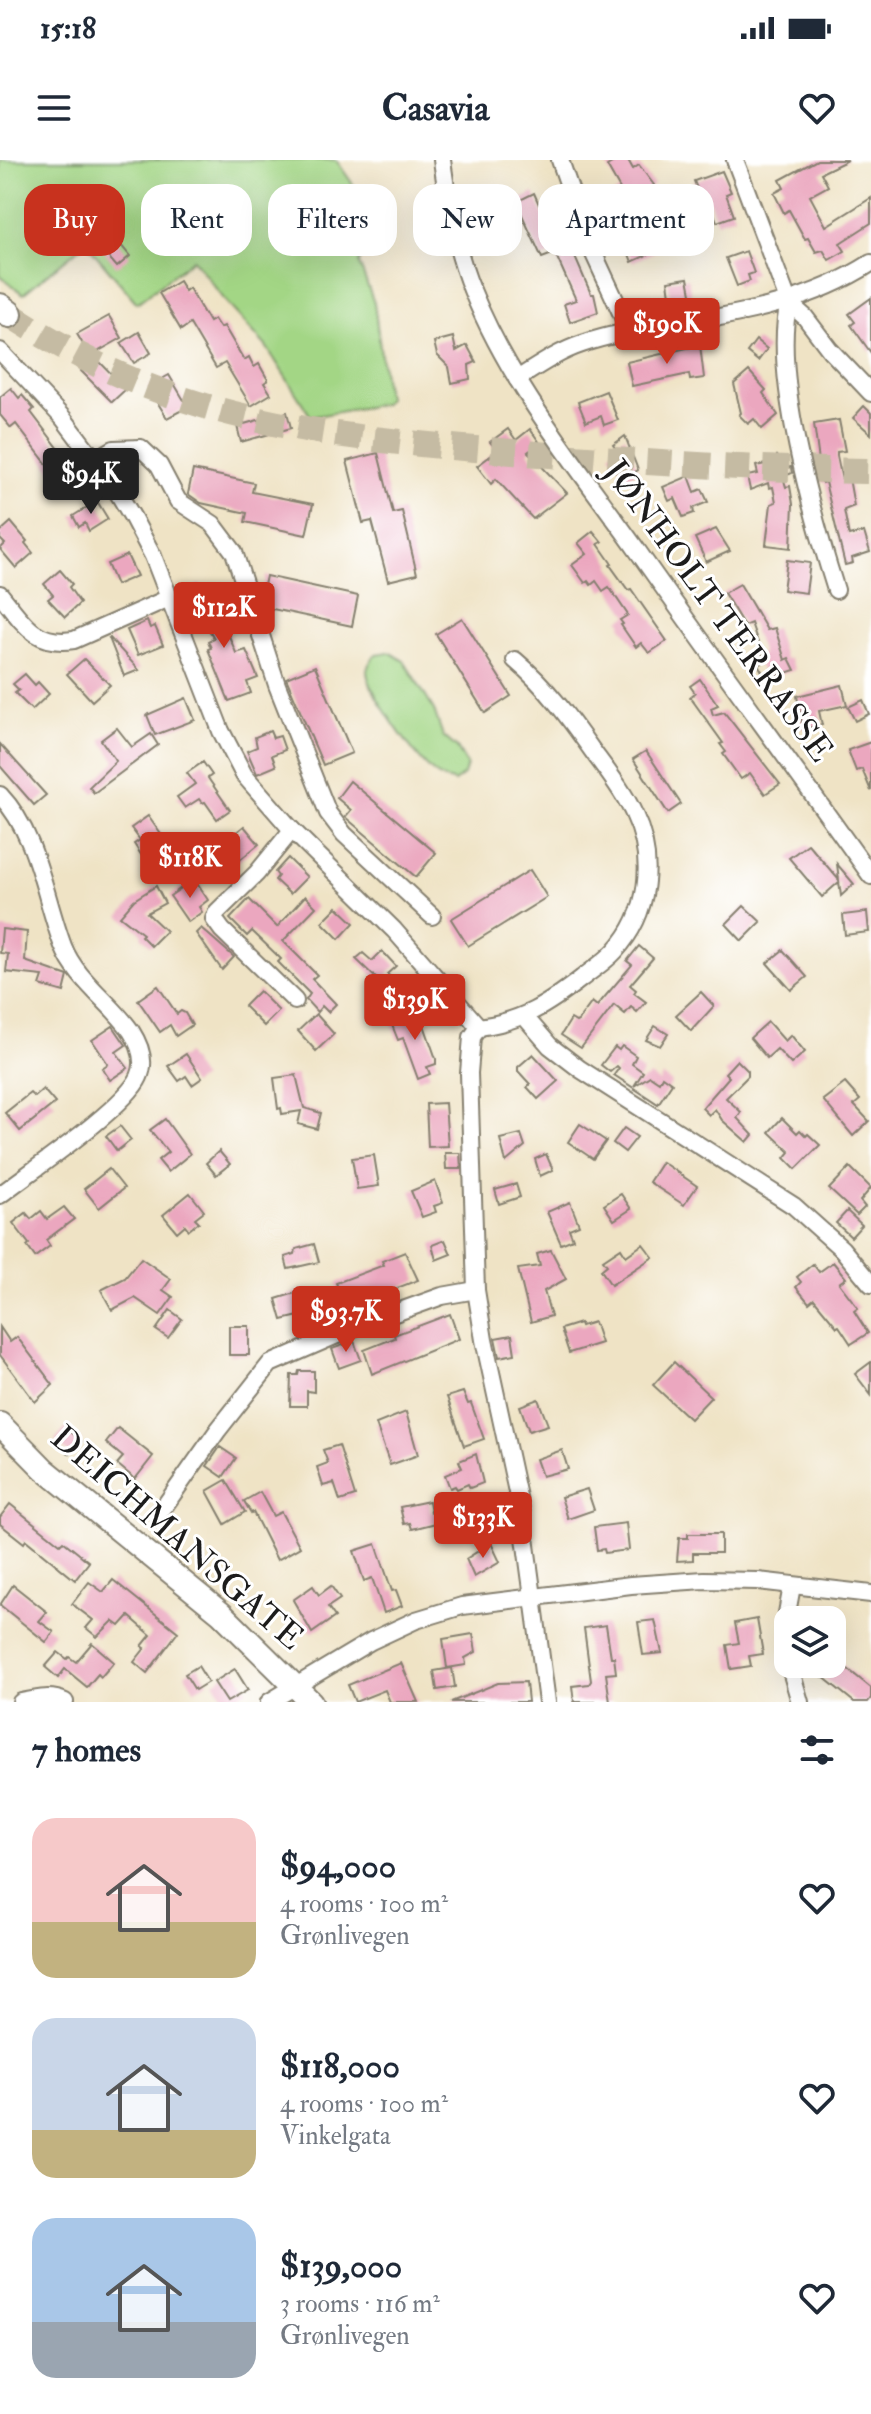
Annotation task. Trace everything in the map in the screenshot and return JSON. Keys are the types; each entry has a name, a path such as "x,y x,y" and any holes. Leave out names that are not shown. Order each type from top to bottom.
{"street":[{"name":"JØNHOLT TERRASSE","path":"442,160 451,225 471,289 499,349 694,631 871,876"},
{"path":"560,160 587,239 630,332"},
{"path":"735,160 789,303 871,393"},
{"path":"517,379 556,354 583,344 630,332 715,319 789,303 824,290 871,263"},
{"path":"789,303 784,323 791,401 820,542 836,590"},
{"path":"0,351 63,418 112,483 153,556 228,745 244,775 292,830 394,930 479,1027"},
{"path":"95,460 114,449 141,448 159,465 178,501 213,524 228,541 239,564 277,685 328,813 344,834 432,916"},
{"path":"0,594 28,628 44,640 57,642 74,640 169,598"},
{"path":"515,660 561,706 627,801 641,831 647,871 644,902 639,915 624,941 600,965 550,1003 525,1017 479,1027 472,1037 469,1073 476,1290 522,1515 547,1702"},
{"path":"0,795 20,823 32,848 64,949 76,969 134,1035 143,1062 141,1074 133,1088 102,1117 0,1195"},
{"path":"292,830 214,919 295,1001"},
{"path":"525,1017 550,1046 570,1063 794,1206 842,1249 871,1284"},
{"path":"161,1511 218,1430 270,1364 293,1352 442,1296 476,1290"},
{"name":"DEICHMANSGATE","path":"0,1424 44,1469 221,1613 304,1694"},
{"path":"269,1702 304,1694 371,1641 439,1611 534,1596 704,1580 758,1581 871,1594"},
{"path":"788,1606 792,1586"},
{"path":"793,1678 800,1702"},
{"path":"21,1702 40,1698 65,1702"}],"green space":[{"path":"0,160 336,160 353,184 268,184 268,256 361,256 359,263 374,303 387,399 383,404 311,417 266,346 193,259 137,303 97,256 125,256 125,184 24,184 24,256 70,256 23,294 0,275"},
{"path":"389,652 404,661 434,710 443,736 457,748 467,765 464,775 454,782 437,775 418,757 375,694 369,681 368,667 376,654"}],"building":[{"path":"617,160 628,160 633,169 639,165 653,184 617,184 607,166"},
{"path":"817,160 848,160 821,173 828,186 810,196 826,226 871,198 871,223 840,243 845,251 829,260 823,250 816,252 808,238 805,239 789,210 784,213 774,193 784,188 780,180"},
{"path":"722,171 731,192 726,194 734,216 717,222 714,184 695,184 694,181"},
{"path":"534,193 538,202 538,249 522,215 522,199"},
{"path":"125,250 130,256 117,267 108,256 125,256"},
{"path":"746,251 754,273 748,275 750,281 737,286 726,258"},
{"path":"556,256 575,256 591,294 594,294 598,312 570,322 564,304 576,300"},
{"path":"630,256 645,256 632,262"},
{"path":"688,278 692,299 671,303 668,281"},
{"path":"179,281 185,291 189,288 209,322 214,319 220,328 224,326 244,360 249,357 254,367 259,364 268,380 264,383 271,394 251,406 225,363 216,368 190,324 181,330 159,293"},
{"path":"871,298 871,353 851,325 855,322 849,314"},
{"path":"109,316 122,338 90,356 77,334"},
{"path":"139,332 151,353 134,363 121,343"},
{"path":"453,337 456,351 467,345 476,362 469,365 470,379 452,383 449,367 437,355 434,342"},
{"path":"756,340 767,349 758,361 747,352"},
{"path":"700,345 704,378 690,380 689,374 632,386 627,362"},
{"path":"95,357 126,389 112,402 81,371"},
{"path":"749,371 766,390 763,393 778,415 762,429 754,419 748,424 739,415 734,384"},
{"path":"169,375 188,407 167,418 148,387"},
{"path":"11,388 34,409 31,412 84,482 69,493 16,424 11,428 0,415 0,397"},
{"path":"606,391 618,420 604,425 601,416 586,422 578,402"},
{"path":"864,406 871,413 871,434 853,418"},
{"path":"287,412 291,428 241,442 237,426"},
{"path":"839,420 845,451 837,452 837,456 842,480 849,478 854,506 844,510 849,536 864,532 870,552 852,558 853,563 845,565 825,482 822,483 814,424"},
{"path":"508,429 516,440 530,429 540,443 528,452 567,493 533,519 496,479 491,484 477,466 497,451 490,442"},
{"path":"625,436 638,470 627,477 610,453 616,449 613,445"},
{"path":"378,453 393,513 402,511 417,574 388,581 372,521 363,523 347,461"},
{"path":"777,455 782,469 791,467 792,473 783,477 786,487 790,486 793,504 791,548 766,545 771,504 776,502 773,487 769,488 768,483 750,490 747,476 758,474 756,466 776,462"},
{"path":"193,470 254,483 252,492 313,504 306,535 245,522 247,513 201,503 188,494"},
{"path":"689,476 695,492 702,489 708,502 693,508 694,513 683,517 675,498 669,501 663,487"},
{"path":"97,501 108,519 89,531 85,523 79,527 73,516"},
{"path":"11,522 33,553 16,568 0,549 5,544 0,539 0,532"},
{"path":"716,529 730,551 706,562 695,538"},
{"path":"593,531 602,542 598,544 610,565 667,641 649,653 641,643 636,647 621,625 620,620 628,615 609,587 603,591 596,581 591,585 588,581 585,583 572,565 587,554 578,543"},
{"path":"127,555 137,576 116,585 107,564"},
{"path":"787,560 810,563 806,593 783,590"},
{"path":"60,570 72,584 69,587 80,603 65,617 48,599 53,595 44,584"},
{"path":"266,576 358,596 352,626 263,607 261,599"},
{"path":"200,584 225,626 236,653 246,650 258,678 247,682 251,693 229,701 208,649 211,648 208,641 214,638 193,604 195,602 189,591"},
{"path":"740,584 767,630 775,628 785,660 789,658 795,670 766,679 758,664 762,663 759,655 762,654 751,623 744,626 724,593"},
{"path":"462,618 511,696 485,713 436,634"},
{"path":"147,621 150,628 155,626 163,645 138,655 127,630"},
{"path":"110,638 139,670 124,676"},
{"path":"84,659 110,685 92,701 67,674"},
{"path":"315,666 352,753 323,765 286,678"},
{"path":"25,674 49,694 32,710 15,693 19,690 13,684"},
{"path":"700,679 718,705 711,708 713,715 724,712 780,784 765,794 750,773 741,779 723,754 726,752 720,744 723,743 690,697 695,693 690,686"},
{"path":"842,685 847,705 819,711 822,725 803,729 797,696"},
{"path":"186,698 195,720 155,735 147,715"},
{"path":"863,700 869,714 855,721 848,707"},
{"path":"117,728 132,747 151,734 158,745 94,793 89,787 116,761 101,740"},
{"path":"270,731 273,738 280,736 285,750 272,755 276,766 257,774 247,751 257,747 255,737"},
{"path":"871,742 871,791 862,769 856,771 848,750"},
{"path":"0,744 46,795 34,805 0,766"},
{"path":"646,751 681,804 668,813 633,759"},
{"path":"203,762 212,775 208,778 230,810 217,819 205,802 199,799 185,808 177,797 195,784 187,773"},
{"path":"350,781 436,853 416,877 345,817 351,810 337,798"},
{"path":"148,816 165,840 142,856 134,844 140,840 131,828"},
{"path":"244,826 259,844 236,863 221,845"},
{"path":"808,844 839,880 837,864 854,884 841,896 839,882 822,897 789,858"},
{"path":"288,858 307,877 290,894 275,880 278,876 275,872"},
{"path":"530,870 547,897 468,946 451,919"},
{"path":"194,879 208,900 199,907 202,912 188,922 170,896"},
{"path":"156,886 165,903 147,913 166,931 151,946 141,936 143,934 120,916 134,900"},
{"path":"305,896 316,907 283,941 317,975 312,979 336,1004 328,1012 322,1006 317,1012 306,1000 310,994 278,962 281,959 252,931 247,936 230,919 249,899 277,927"},
{"path":"744,906 761,922 742,941 726,924"},
{"path":"337,907 354,923 339,939 322,922"},
{"path":"867,912 869,932 845,935 843,915"},
{"path":"201,928 234,957 222,970 196,933"},
{"path":"2,929 27,932 25,961 68,976 64,992 40,985 43,976 6,972 8,954 0,953"},
{"path":"639,946 653,958 630,985 636,990 634,993 646,1002 637,1012 631,1007 625,1014 614,1005 581,1048 561,1035 571,1019 578,1021 592,1002 597,1006 632,965 627,961"},
{"path":"783,950 807,977 791,990 767,963"},
{"path":"382,951 396,966 387,974 416,1000 408,1009 356,959 363,953 372,961"},
{"path":"158,986 177,1014 181,1011 185,1013 192,1025 176,1036 170,1025 160,1032 138,1000"},
{"path":"259,991 279,1011 264,1026 244,1006"},
{"path":"701,992 714,1006 691,1031 676,1015"},
{"path":"414,1009 420,1024 423,1022 436,1059 436,1064 427,1067 430,1074 418,1079 403,1038 398,1040 390,1020"},
{"path":"316,1014 334,1034 316,1051 298,1031"},
{"path":"768,1022 785,1041 791,1035 805,1052 791,1064 777,1049 767,1058 750,1038"},
{"path":"113,1026 126,1045 116,1052 128,1068 110,1080 102,1068 108,1064 92,1040"},
{"path":"655,1026 668,1034 660,1046 646,1040"},
{"path":"622,1046 636,1056 632,1064 643,1072 634,1086 650,1076 659,1082 662,1076 672,1083 658,1104 614,1075 619,1068 617,1066 610,1072 601,1065 615,1047 619,1050"},
{"path":"186,1054 202,1078 192,1085 186,1076 179,1081 168,1066"},
{"path":"533,1054 558,1081 538,1099 518,1071 518,1067"},
{"path":"737,1060 748,1071 748,1076 726,1098 741,1112 737,1118 753,1135 747,1142 722,1120 715,1109 709,1115 702,1108 729,1077 725,1073"},
{"path":"296,1075 304,1108 321,1113 317,1129 298,1124 301,1111 282,1114 281,1108 278,1109 274,1078"},
{"path":"845,1083 860,1100 854,1105 869,1121 853,1136 823,1100"},
{"path":"43,1089 55,1103 20,1131 5,1113 30,1093 34,1097"},
{"path":"445,1103 448,1146 428,1147 426,1104"},
{"path":"782,1118 797,1133 800,1130 806,1136 808,1134 820,1145 796,1169 785,1158 790,1152 769,1132"},
{"path":"165,1119 190,1154 168,1172 158,1160 168,1152 150,1130"},
{"path":"580,1124 606,1141 593,1159 568,1142"},
{"path":"120,1126 131,1140 117,1151 106,1136"},
{"path":"624,1128 637,1137 625,1152 613,1143"},
{"path":"521,1134 525,1146 506,1162 500,1139"},
{"path":"219,1151 230,1164 216,1175 206,1163"},
{"path":"445,1153 460,1153 461,1169 446,1169"},
{"path":"546,1154 553,1170 540,1176 535,1159"},
{"path":"374,1155 379,1186 357,1189 352,1158"},
{"path":"662,1162 697,1186 684,1205 649,1182"},
{"path":"850,1167 871,1188 860,1201 865,1207 857,1215 829,1189"},
{"path":"109,1169 124,1188 99,1208 84,1189"},
{"path":"435,1181 443,1203 434,1206 436,1212 422,1217 411,1191"},
{"path":"516,1184 520,1197 499,1204 495,1190"},
{"path":"190,1193 204,1211 195,1218 199,1222 189,1230 185,1225 177,1232 163,1215"},
{"path":"621,1194 631,1209 614,1220 604,1205"},
{"path":"570,1202 579,1225 569,1229 573,1239 561,1244 547,1212"},
{"path":"64,1207 74,1219 46,1240 50,1246 35,1257 13,1223 26,1213 31,1219 41,1211 47,1219"},
{"path":"847,1211 862,1225 851,1237 836,1223"},
{"path":"445,1240 451,1254 436,1260 432,1245"},
{"path":"314,1244 319,1262 288,1269 285,1257 295,1254 296,1249"},
{"path":"643,1244 653,1257 611,1285 601,1270 607,1265 603,1260 621,1248 626,1256"},
{"path":"551,1250 566,1279 544,1291 551,1316 531,1322 518,1269 540,1266 537,1254"},
{"path":"405,1252 418,1280 327,1315 325,1309 316,1309 316,1312 282,1320 276,1299 305,1290 308,1301 339,1290 336,1283 384,1265 382,1261"},
{"path":"141,1258 171,1279 163,1290 173,1297 160,1315 135,1298 112,1310 101,1290 125,1278"},
{"path":"833,1262 846,1278 839,1283 858,1308 854,1311 868,1333 851,1344 814,1299 809,1303 796,1287 801,1282 797,1277 813,1264 819,1272"},
{"path":"170,1310 182,1319 168,1338 156,1330"},
{"path":"450,1314 459,1339 372,1374 364,1350"},
{"path":"594,1322 601,1343 569,1353 561,1329"},
{"path":"229,1326 249,1326 249,1355 229,1355"},
{"path":"0,1327 10,1342 17,1337 53,1385 35,1402 0,1355"},
{"path":"512,1335 515,1354 499,1357 495,1338"},
{"path":"354,1341 361,1360 339,1368 332,1349"},
{"path":"674,1362 711,1397 690,1419 653,1385"},
{"path":"871,1362 871,1395 855,1374"},
{"path":"299,1371 314,1371 314,1392 307,1391 307,1406 290,1406 291,1375 298,1375"},
{"path":"463,1392 468,1404 471,1403 484,1439 464,1446 447,1397"},
{"path":"538,1399 548,1425 529,1431 520,1406"},
{"path":"406,1412 418,1455 390,1465 376,1424"},
{"path":"66,1428 82,1441 70,1454 55,1441"},
{"path":"118,1428 153,1456 135,1479 117,1464 123,1457 106,1443"},
{"path":"339,1445 355,1496 340,1501 334,1483 323,1486 317,1467 328,1463 323,1450"},
{"path":"220,1447 236,1458 223,1477 207,1466"},
{"path":"562,1450 568,1469 542,1476 536,1459"},
{"path":"476,1454 483,1483 470,1488 468,1484 457,1489 455,1486 450,1488 445,1475 462,1468 459,1461"},
{"path":"226,1480 245,1512 225,1524 207,1491"},
{"path":"587,1489 594,1510 568,1519 561,1497"},
{"path":"260,1492 273,1516 281,1512 300,1547 277,1560 253,1512 244,1501"},
{"path":"429,1501 431,1512 437,1510 440,1522 412,1529 410,1523 404,1524 400,1507"},
{"path":"10,1504 60,1544 63,1541 89,1562 75,1580 26,1540 24,1543 0,1524 0,1517"},
{"path":"626,1523 629,1550 605,1553 604,1549 597,1550 594,1527"},
{"path":"688,1534 721,1534 721,1553 693,1553 693,1560 677,1561 679,1538 688,1538"},
{"path":"491,1543 500,1562 474,1577 466,1559"},
{"path":"376,1544 392,1591 396,1590 402,1606 384,1613 372,1578 364,1581 354,1551"},
{"path":"113,1580 178,1632 147,1673 134,1662 151,1635 129,1616 120,1626 113,1621 97,1637 86,1628 93,1620 72,1604 89,1582 103,1592"},
{"path":"13,1585 47,1612 39,1621 54,1632 46,1642 0,1605"},
{"path":"313,1586 319,1595 331,1586 340,1599 328,1607 335,1617 312,1633 293,1600"},
{"path":"757,1619 763,1654 749,1656 751,1666 731,1669 727,1645 739,1643 735,1623"},
{"path":"655,1620 662,1653 643,1655 638,1622"},
{"path":"606,1625 616,1673 606,1674 610,1702 574,1702 572,1686 591,1681 584,1628"},
{"path":"473,1634 476,1652 465,1658 466,1665 447,1668 443,1639"},
{"path":"92,1643 114,1662 87,1687 65,1669 58,1678 45,1667 58,1652 76,1662"},
{"path":"401,1663 418,1702 390,1702 385,1690 355,1702 348,1685"},
{"path":"198,1666 208,1682 195,1690 185,1674"},
{"path":"846,1667 871,1688 868,1702 854,1702 824,1678 846,1678"},
{"path":"452,1668 455,1687 437,1690 434,1671"},
{"path":"235,1669 248,1690 227,1702 214,1682"},
{"path":"526,1682 528,1702 451,1702 498,1683"}],"tunnel":[{"path":"9,314 80,356 136,382 199,404 291,426 384,440 568,457 871,471"}]}
